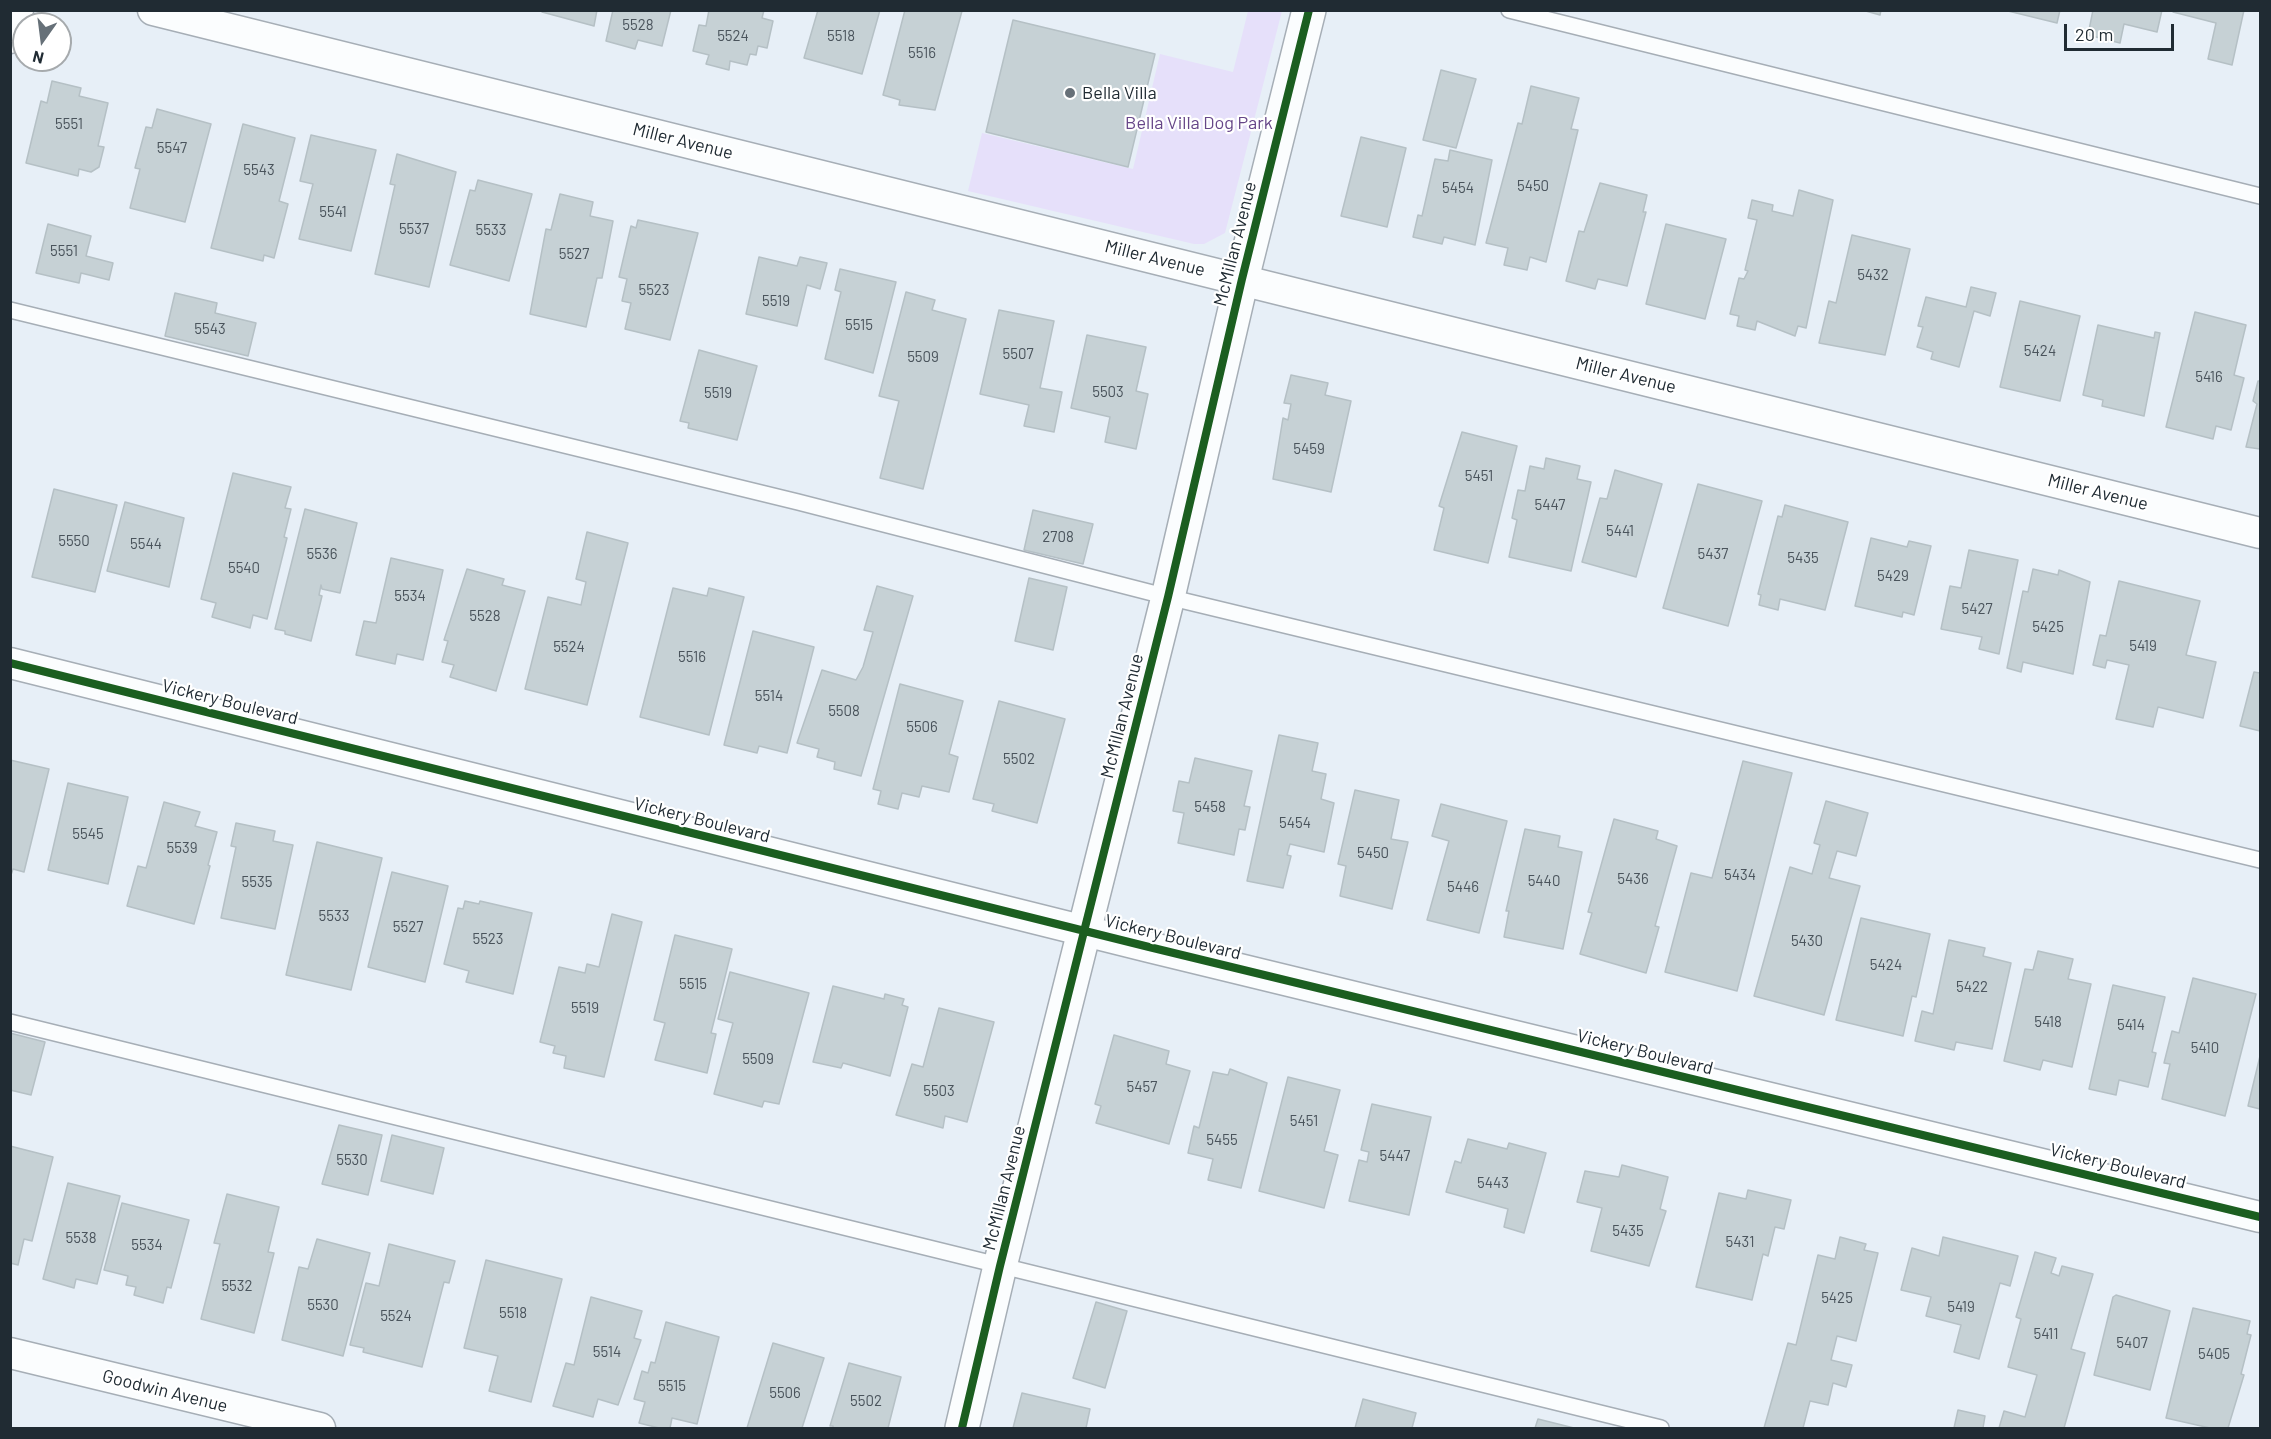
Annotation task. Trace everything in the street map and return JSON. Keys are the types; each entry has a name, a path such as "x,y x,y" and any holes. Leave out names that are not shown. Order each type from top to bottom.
{"street":[{"path":"10,38 18,10"},
{"name":"Miller Avenue","path":"153,10 2260,533"},
{"name":"McMillan Avenue","path":"962,1428 1000,1266 1168,597 1242,279 1309,10"},
{"name":"Vickery Boulevard","path":"10,663 1084,931 2260,1216"},
{"name":"Goodwin Avenue","path":"10,1353 320,1428"}],"lane":[{"path":"1509,10 2260,196"},
{"path":"10,310 810,504 1168,597 2260,860"},
{"path":"10,1022 1661,1428"}],"green space":[{"name":"Bella Villa Dog Park","path":"1248,11 1282,11 1225,233 1204,244 1194,244 968,191 982,133 1133,169 1160,54 1233,72"}],"building":[{"path":"542,10 597,10 594,26 542,12"},
{"path":"613,10 671,10 662,46 638,40 635,49 606,41"},
{"path":"709,10 764,10 762,18 773,21 767,48 758,46 756,55 750,54 747,65 730,61 729,70 706,64 709,55 693,51 699,25 706,26"},
{"path":"818,10 880,10 862,74 804,58"},
{"path":"905,10 962,11 935,110 899,105 900,100 883,95"},
{"path":"1862,10 1881,10 1880,15"},
{"path":"2004,10 2060,10 2057,23"},
{"path":"2093,10 2162,10 2157,32 2124,24 2120,43 2088,35"},
{"path":"2174,10 2244,10 2232,65 2208,59 2216,23 2173,12"},
{"name":"Bella Villa","path":"1013,20 1155,54 1128,167 986,132"},
{"path":"1441,70 1476,79 1456,148 1423,140"},
{"path":"52,81 81,88 79,96 108,103 98,146 104,147 99,167 91,172 79,169 78,176 26,163 41,101 47,103"},
{"path":"1531,86 1579,98 1571,129 1578,130 1546,262 1530,257 1527,270 1504,265 1508,248 1486,243 1518,123 1522,124"},
{"path":"157,109 211,124 185,222 130,208 140,169 135,168 146,127 152,128"},
{"path":"243,124 295,138 279,201 288,204 274,258 264,255 263,261 211,248"},
{"path":"311,135 376,150 351,251 299,239 313,184 300,181"},
{"path":"1361,137 1406,148 1387,227 1341,216"},
{"path":"1450,150 1492,160 1475,245 1444,237 1442,244 1413,237 1418,215 1422,216 1435,159 1448,161"},
{"path":"397,154 456,172 429,287 375,274 395,185 390,184"},
{"path":"478,180 532,194 509,281 450,265 470,190 475,191"},
{"path":"1600,183 1647,195 1643,212 1646,212 1627,286 1598,279 1595,289 1566,281 1579,231 1584,232"},
{"path":"1799,190 1833,200 1806,328 1798,326 1795,336 1757,321 1755,330 1737,326 1739,316 1730,314 1739,278 1744,279 1748,271 1745,270 1757,220 1748,218 1752,200 1773,205 1772,211 1793,216"},
{"path":"560,194 593,202 590,216 613,221 602,278 597,278 586,327 530,314 546,229 551,230"},
{"path":"638,220 698,233 670,340 625,329 631,303 622,301 627,279 619,277 631,226 636,228"},
{"path":"48,224 91,236 86,256 113,263 109,280 81,273 79,283 36,273"},
{"path":"1666,224 1726,239 1705,319 1646,304"},
{"path":"1852,235 1910,249 1885,355 1819,343 1829,301 1836,303"},
{"path":"759,257 797,266 800,257 827,263 820,289 807,285 797,326 746,314"},
{"path":"840,269 896,282 873,373 825,359 841,292 835,290"},
{"path":"1971,287 1996,293 1990,316 1974,311 1959,367 1931,359 1933,352 1917,347 1923,327 1918,326 1926,297 1966,307"},
{"path":"906,292 935,300 932,310 966,319 923,489 880,478 899,401 879,396"},
{"path":"175,293 217,303 215,313 256,323 248,356 165,336"},
{"path":"2020,301 2080,316 2060,401 2000,387"},
{"path":"999,310 1054,321 1040,388 1062,392 1054,432 1024,426 1029,405 980,394"},
{"path":"2195,312 2246,325 2234,375 2244,378 2231,430 2216,426 2213,439 2166,427"},
{"path":"2098,325 2154,338 2155,332 2160,333 2144,416 2102,406 2103,400 2083,395"},
{"path":"1087,335 1146,347 1136,391 1148,394 1136,449 1105,442 1110,417 1071,408"},
{"path":"699,350 757,366 737,440 688,428 689,423 680,421"},
{"path":"1291,375 1328,383 1325,395 1351,401 1331,492 1273,479 1283,418 1288,420 1291,404 1284,403"},
{"path":"2258,381 2260,381 2260,449 2246,447 2257,404 2253,401"},
{"path":"1462,432 1517,446 1488,563 1434,550 1444,508 1439,506"},
{"path":"1546,458 1580,466 1577,479 1591,482 1571,571 1509,557 1517,520 1512,518 1518,490 1525,491 1530,466 1544,469"},
{"path":"1615,470 1662,484 1636,577 1582,562 1600,498 1607,499"},
{"path":"233,473 291,487 285,508 291,509 284,537 287,538 267,619 253,615 250,628 212,617 216,603 201,599"},
{"path":"1698,484 1762,501 1728,626 1663,608"},
{"path":"54,489 117,505 95,592 32,577"},
{"path":"125,502 184,518 169,587 107,571"},
{"path":"1785,505 1848,522 1825,610 1780,599 1778,610 1759,605 1761,595 1758,594 1778,516 1782,517"},
{"path":"305,509 357,523 340,593 322,589 321,585 319,595 322,596 311,641 275,629"},
{"path":"1033,510 1093,524 1083,564 1024,550"},
{"path":"587,532 628,543 587,705 525,689 548,597 581,605 586,582 576,579"},
{"path":"1871,538 1907,547 1909,541 1931,546 1914,615 1903,612 1902,617 1855,606"},
{"path":"1969,550 2018,560 1999,654 1979,649 1982,637 1941,629 1950,586 1961,588"},
{"path":"391,558 443,570 423,660 397,654 395,664 356,655 364,621 376,623"},
{"path":"467,569 504,579 502,585 525,591 496,691 450,677 454,665 442,662 448,641 444,640"},
{"path":"2033,569 2058,575 2059,570 2090,582 2073,674 2023,662 2021,672 2007,668 2023,591 2028,592"},
{"path":"1029,578 1067,587 1053,650 1015,641"},
{"path":"2119,581 2200,601 2186,655 2216,662 2203,718 2158,707 2153,727 2116,719 2129,665 2107,660 2105,668 2093,665 2100,635 2106,636"},
{"path":"877,586 913,596 861,776 834,769 835,762 817,757 819,749 797,743 822,670 856,680 863,667 873,632 864,630"},
{"path":"673,588 707,596 709,588 744,597 709,735 640,717"},
{"path":"753,631 814,647 787,753 759,746 757,753 724,745"},
{"path":"2254,672 2260,673 2260,731 2240,726"},
{"path":"900,684 963,701 949,754 958,757 949,792 922,786 919,797 902,793 898,809 878,804 881,791 873,789"},
{"path":"999,701 1065,719 1037,823 992,811 994,804 973,799"},
{"path":"1279,735 1318,743 1312,771 1326,774 1321,799 1334,803 1324,852 1290,844 1287,855 1291,856 1283,888 1247,881"},
{"path":"1195,758 1252,771 1244,806 1250,807 1245,830 1239,829 1234,855 1178,843 1184,813 1173,811 1179,781 1189,783"},
{"path":"10,760 49,769 24,872 13,869 10,878"},
{"path":"1743,761 1792,773 1737,991 1665,972 1691,873 1712,878"},
{"path":"68,783 128,797 108,884 48,870"},
{"path":"1355,790 1399,800 1391,839 1408,842 1392,909 1340,896 1346,866 1338,864"},
{"path":"1826,801 1868,813 1856,856 1837,851 1829,878 1860,886 1824,1015 1754,996 1790,867 1812,874 1820,845 1814,843"},
{"path":"164,802 200,812 195,826 217,832 194,924 127,906 138,866 146,868"},
{"path":"1441,804 1507,821 1479,933 1427,920 1449,841 1432,836"},
{"path":"1614,819 1658,831 1656,839 1677,846 1655,926 1659,927 1646,973 1580,954 1592,913 1588,912"},
{"path":"236,823 275,831 273,841 293,845 275,929 221,918 236,847 231,846"},
{"path":"1525,829 1560,836 1558,847 1582,852 1563,949 1504,937 1509,911 1506,911"},
{"path":"317,842 382,858 351,990 286,975"},
{"path":"392,872 448,886 425,982 368,967"},
{"path":"465,901 479,904 480,901 532,913 513,994 466,982 469,971 444,964 458,908 463,909"},
{"path":"612,914 642,922 604,1077 564,1068 566,1056 553,1053 555,1046 540,1042 559,967 585,973 587,964 599,967"},
{"path":"1861,918 1930,934 1916,997 1912,996 1903,1036 1836,1020"},
{"path":"675,935 732,949 711,1033 716,1034 707,1073 655,1060 665,1023 654,1020"},
{"path":"1949,940 1985,948 1983,956 2011,963 1992,1049 1956,1042 1954,1050 1915,1041 1922,1011 1933,1014"},
{"path":"2038,951 2073,959 2068,979 2091,984 2072,1067 2043,1060 2040,1070 2004,1061 2025,969 2033,970"},
{"path":"730,972 809,993 779,1104 764,1101 762,1107 714,1094 733,1023 718,1019"},
{"path":"2193,978 2256,994 2225,1116 2162,1099 2170,1064 2164,1063 2172,1031 2179,1033"},
{"path":"2113,985 2165,997 2152,1052 2156,1053 2148,1087 2119,1080 2116,1095 2089,1089"},
{"path":"833,986 884,999 885,994 904,999 902,1005 908,1007 890,1076 843,1063 841,1068 813,1062"},
{"path":"939,1008 994,1022 967,1122 945,1116 943,1128 896,1115 912,1064 923,1067"},
{"path":"10,1033 45,1042 31,1095 10,1090"},
{"path":"1114,1035 1169,1051 1166,1064 1190,1071 1169,1144 1096,1123 1101,1106 1095,1104"},
{"path":"2260,1056 2260,1109 2248,1106"},
{"path":"1230,1069 1267,1083 1241,1188 1208,1180 1213,1159 1188,1153 1194,1126 1199,1128 1213,1072 1228,1075"},
{"path":"1288,1077 1340,1090 1324,1151 1338,1155 1324,1208 1259,1191"},
{"path":"1372,1104 1431,1117 1409,1215 1349,1201 1359,1160 1367,1162 1369,1152 1361,1150"},
{"path":"339,1125 382,1135 368,1195 322,1184"},
{"path":"392,1135 444,1148 433,1194 381,1181"},
{"path":"1468,1139 1507,1149 1509,1143 1546,1153 1524,1233 1504,1227 1508,1209 1446,1192 1455,1161 1461,1163"},
{"path":"10,1146 53,1157 32,1241 24,1239 18,1265 10,1263"},
{"path":"1622,1165 1668,1177 1660,1209 1666,1211 1649,1266 1591,1251 1602,1208 1577,1202 1585,1171 1619,1177"},
{"path":"68,1183 120,1196 97,1284 76,1279 74,1288 43,1279"},
{"path":"1748,1190 1791,1200 1784,1229 1775,1227 1768,1256 1763,1254 1752,1300 1696,1287 1719,1193 1746,1199"},
{"path":"227,1194 279,1207 268,1252 274,1253 254,1333 201,1319 220,1244 214,1243"},
{"path":"122,1203 189,1220 171,1288 167,1287 163,1303 134,1295 136,1287 126,1285 128,1276 104,1270"},
{"path":"1840,1237 1866,1244 1864,1250 1878,1253 1856,1341 1837,1336 1831,1360 1852,1365 1846,1387 1833,1383 1828,1405 1810,1401 1803,1428 1764,1428 1788,1343 1796,1345 1818,1255 1835,1259"},
{"path":"1943,1237 2018,1256 2010,1286 2000,1283 1979,1359 1954,1352 1961,1325 1926,1316 1931,1297 1901,1290 1912,1248 1939,1256"},
{"path":"317,1239 370,1253 343,1356 282,1340 299,1267 308,1269"},
{"path":"389,1244 455,1261 449,1283 444,1282 422,1367 363,1352 364,1348 350,1345 366,1283 379,1286"},
{"path":"2035,1252 2056,1258 2051,1273 2059,1276 2062,1266 2093,1274 2071,1349 2085,1353 2064,1428 1999,1428 2004,1411 2025,1417 2037,1375 2008,1367 2021,1319 2016,1317"},
{"path":"486,1260 562,1279 531,1402 489,1391 498,1356 464,1348"},
{"path":"2116,1295 2170,1311 2150,1390 2094,1375 2113,1297"},
{"path":"591,1297 642,1311 634,1338 641,1340 618,1405 598,1399 593,1417 553,1406 566,1363 574,1365"},
{"path":"1096,1302 1127,1311 1105,1388 1073,1378"},
{"path":"2193,1308 2250,1321 2247,1334 2251,1335 2241,1374 2244,1375 2228,1428 2210,1428 2166,1418"},
{"path":"666,1322 719,1337 697,1424 672,1418 670,1428 639,1423 645,1402 634,1399 642,1371 648,1373 651,1362 655,1363"},
{"path":"773,1343 824,1358 802,1428 747,1428"},
{"path":"849,1363 901,1377 888,1428 833,1428 830,1426"},
{"path":"1022,1393 1090,1409 1086,1428 1013,1428"},
{"path":"1363,1399 1416,1413 1412,1428 1355,1428"},
{"path":"1958,1410 1985,1416 1983,1428 1954,1428"},
{"path":"1538,1419 1574,1428 1535,1428"}],"cycle path":[{"path":"962,1428 1000,1266 1168,597 1242,279 1309,10"},
{"path":"10,663 1149,947 2260,1217"}],"place":[{"name":"Bella Villa","path":"1070,93"}]}
